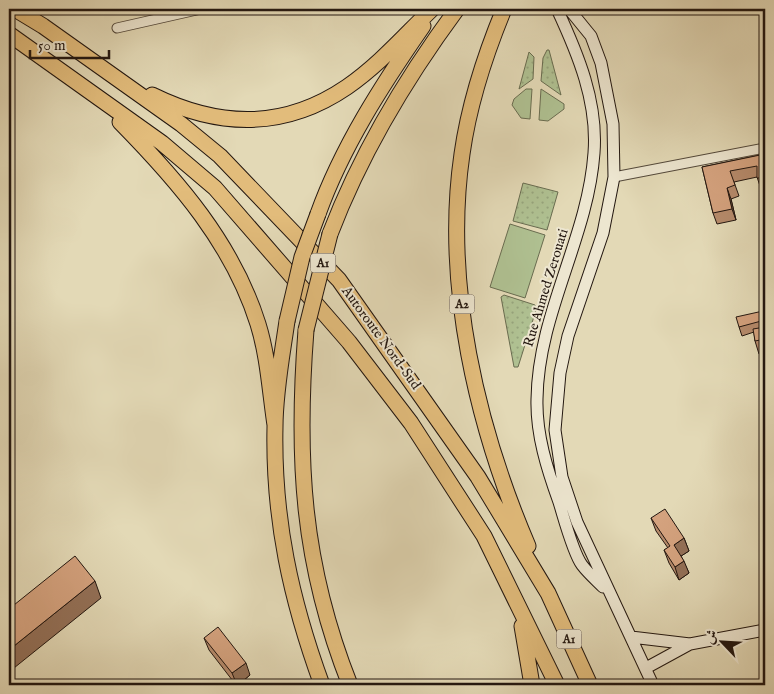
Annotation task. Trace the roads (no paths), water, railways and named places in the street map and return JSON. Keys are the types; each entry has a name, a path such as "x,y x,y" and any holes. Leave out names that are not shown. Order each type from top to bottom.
{"highway":[{"name":"Autoroute Nord-Sud","path":"16,9 181,124 220,156 255,190 339,280 478,477 548,593 590,685"},
{"path":"114,76 189,111 219,118 244,121 269,118 299,111 347,87 433,9"},
{"path":"322,685 305,638 288,577 279,513 274,461 279,375 302,257 318,214 343,155 371,106 433,9"},
{"path":"350,685 332,638 313,564 305,509 301,396 306,330 330,234 343,201 375,136 428,49 457,9"},
{"name":"A2","path":"504,9 490,45 474,97 462,154 456,223 459,282 475,386 494,457 548,593"},
{"name":"Autoroute Nord-Sud","path":"9,34 162,143 215,188 348,342 412,423 484,536 557,685"},
{"path":"90,90 181,186 222,244 244,287 258,325 275,425"},
{"path":"519,610 532,685"}],"main road":[{"name":"Rue Ahmed Zerouati","path":"557,9 576,50 588,90 593,119 594,151 584,216 543,345 537,398 537,419 550,479 581,564 610,595"},
{"name":"Rue Ahmed Zerouati","path":"569,9 591,36 601,63 613,124 614,177 603,233 568,336 560,373 555,430 562,477 574,513 610,595 653,685"},
{"path":"631,637 690,644 765,630"},
{"path":"646,668 690,644"}],"street":[{"path":"117,28 201,9"},
{"path":"614,177 765,148"}]}
